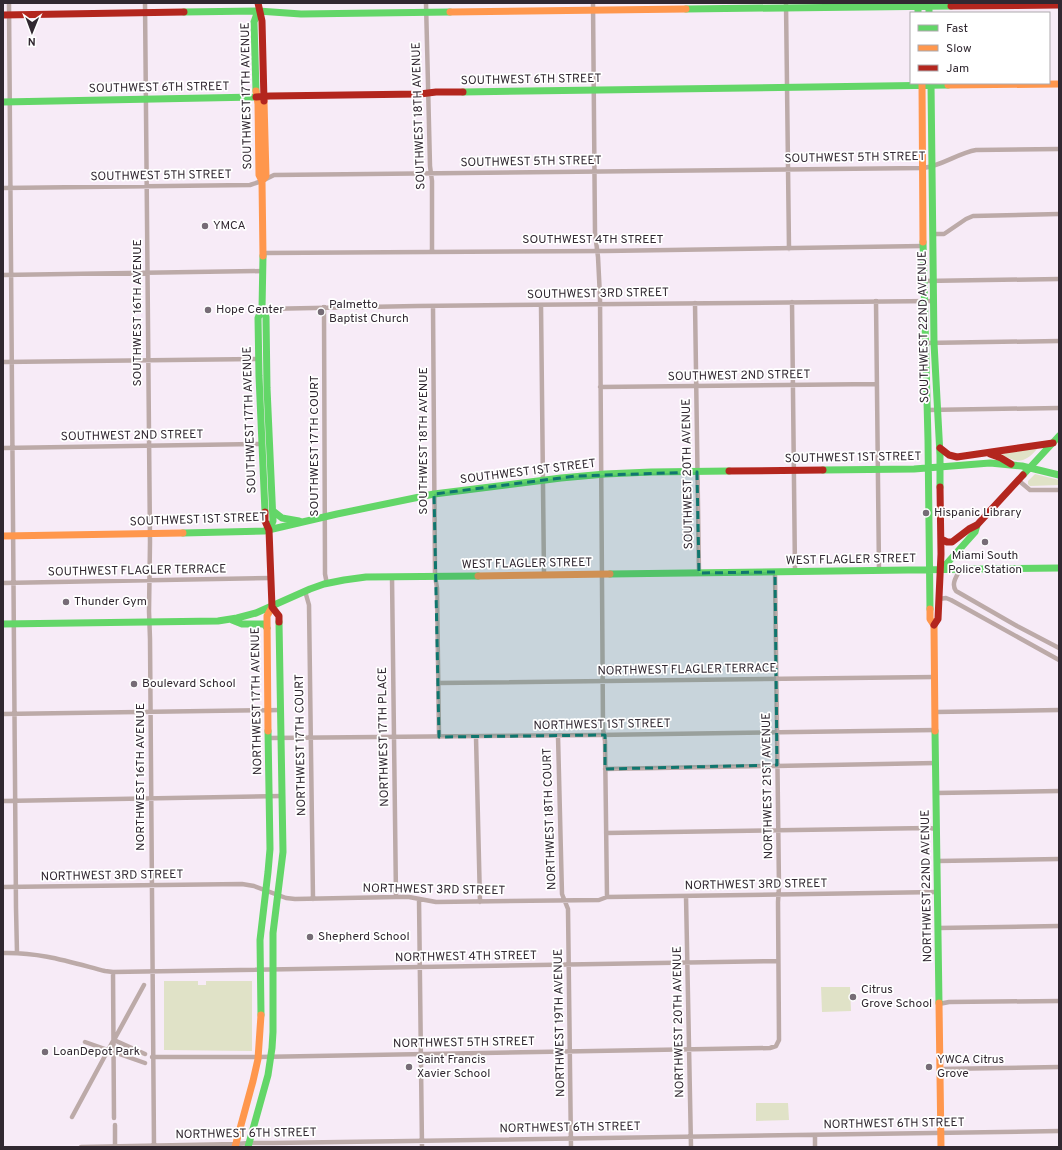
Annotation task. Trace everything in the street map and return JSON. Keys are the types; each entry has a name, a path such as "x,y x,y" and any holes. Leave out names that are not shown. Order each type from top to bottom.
{"main road":[{"name":"SOUTHWEST 17TH AVENUE","path":"258,3 258,11 262,22 266,176 262,181"},
{"path":"6,15 258,11 301,14 427,13 593,11 786,6 929,8 1059,5"},
{"name":"SOUTHWEST 17TH AVENUE","path":"258,11 254,22 256,97 258,104 258,176 262,181 263,253 262,309 258,318 258,359 265,521 269,530 272,606"},
{"name":"SOUTHWEST 6TH STREET","path":"6,102 146,100 436,92 1059,84"},
{"name":"SOUTHWEST 22ND AVENUE","path":"922,85 923,246 930,570"},
{"name":"SOUTHWEST 22ND AVENUE","path":"931,85 934,343 940,448 940,570"},
{"name":"SOUTHWEST 17TH AVENUE","path":"262,309 266,317 266,368 273,511 273,521 269,530"},
{"path":"258,359 262,361 266,368"},
{"path":"941,539 947,542 952,542 977,525 1059,436"},
{"path":"262,444 269,439"},
{"path":"940,448 945,453 953,456 987,453 1053,443"},
{"path":"987,453 1001,458 1013,465"},
{"name":"SOUTHWEST 1ST STREET","path":"3,536 269,530 434,494 602,474 928,468 983,464 1013,465 1059,475"},
{"path":"273,511 282,518 304,522"},
{"path":"940,570 975,532 977,525"},
{"name":"WEST FLAGLER STREET","path":"3,624 211,621 231,619 255,614 305,591 327,584 355,578 1059,568"},
{"name":"NORTHWEST 22ND AVENUE","path":"930,570 930,619 934,625"},
{"name":"NORTHWEST 22ND AVENUE","path":"940,570 938,618 934,625 941,1147"},
{"name":"NORTHWEST 17TH AVENUE","path":"236,1146 254,1083 261,1029 260,970 262,921 270,857 267,628 268,616 272,606"},
{"name":"NORTHWEST 17TH AVENUE","path":"248,1145 266,1086 271,1057 274,1029 273,933 283,852 279,616 272,606"},
{"path":"231,619 242,624 264,624 267,628"}],"street":[{"path":"9,3 6,15 6,102 11,188 17,953"},
{"name":"SOUTHWEST 16TH AVENUE","path":"145,3 150,622"},
{"name":"SOUTHWEST 18TH AVENUE","path":"426,3 432,252"},
{"path":"593,3 595,233 598,251 600,304 603,681 606,769 607,897"},
{"path":"786,6 789,248"},
{"name":"SOUTHWEST 5TH STREET","path":"3,188 250,184 262,181 274,175 923,168 932,167 976,150 1059,149"},
{"path":"932,234 944,234 973,216 1059,214"},
{"name":"SOUTHWEST 4TH STREET","path":"263,253 598,251 923,246"},
{"path":"3,276 263,271"},
{"path":"924,281 1059,279"},
{"path":"876,301 879,571"},
{"name":"SOUTHWEST 3RD STREET","path":"262,309 324,307 934,301"},
{"path":"792,302 795,572"},
{"name":"SOUTHWEST 20TH AVENUE","path":"695,303 698,573"},
{"path":"541,305 544,575"},
{"name":"SOUTHWEST 18TH AVENUE","path":"433,306 435,576 437,588 439,737"},
{"name":"SOUTHWEST 17TH COURT","path":"324,307 325,574 327,584"},
{"path":"925,342 1059,341"},
{"path":"3,362 258,359"},
{"name":"SOUTHWEST 2ND STREET","path":"600,387 877,384"},
{"path":"927,410 1059,408"},
{"name":"SOUTHWEST 2ND STREET","path":"3,448 262,444"},
{"path":"1018,480 1030,490 1059,490"},
{"path":"960,570 954,583 956,591 1058,647"},
{"name":"NORTHWEST 21ST AVENUE","path":"775,572 779,1040 776,1046"},
{"name":"NORTHWEST 17TH PLACE","path":"392,577 396,897"},
{"name":"SOUTHWEST FLAGLER TERRACE","path":"3,583 271,578"},
{"name":"NORTHWEST 17TH COURT","path":"305,591 309,605 313,899"},
{"path":"939,599 946,598 951,600 1059,660"},
{"name":"NORTHWEST 16TH AVENUE","path":"150,622 153,971 152,1057 154,1146"},
{"name":"NORTHWEST FLAGLER TERRACE","path":"438,683 935,677"},
{"path":"3,714 281,710"},
{"path":"936,712 1059,710"},
{"name":"NORTHWEST 1ST STREET","path":"269,738 476,737 936,730"},
{"name":"NORTHWEST 18TH COURT","path":"558,736 562,894 564,900"},
{"path":"476,737 480,902"},
{"path":"606,769 936,763"},
{"path":"936,793 1059,791"},
{"path":"3,801 282,796"},
{"path":"606,833 937,829"},
{"path":"937,861 1059,859"},
{"name":"NORTHWEST 3RD STREET","path":"3,887 242,884 254,886 290,898 409,897 436,902 599,900 607,897 938,892"},
{"name":"NORTHWEST 20TH AVENUE","path":"686,896 691,1147"},
{"path":"420,899 422,1147"},
{"name":"NORTHWEST 19TH AVENUE","path":"564,900 568,909 571,1147"},
{"path":"938,928 1059,926"},
{"name":"NORTHWEST 4TH STREET","path":"3,953 54,957 113,972 778,961"},
{"path":"113,972 114,1118"},
{"path":"72,1117 144,985"},
{"path":"939,1004 949,1002 1059,1001"},
{"path":"114,1040 145,1054"},
{"path":"85,1042 145,1063"},
{"name":"NORTHWEST 5TH STREET","path":"152,1057 271,1057 570,1052 770,1048 776,1046"},
{"path":"940,1069 1059,1067"},
{"path":"114,1125 115,1147"},
{"name":"NORTHWEST 6TH STREET","path":"81,1147 236,1146 571,1138 1059,1131"},
{"path":"815,1135 815,1147"}],"highlighted area":[{"path":"697,472 699,573 775,572 777,765 605,769 605,735 439,737 434,494 576,476"}],"green space":[{"path":"1037,449 1029,457 1016,461 1001,454"},
{"path":"1035,474 1059,480 1059,485 1030,486 1028,481"},
{"path":"164,981 198,981 198,985 206,985 206,981 252,981 252,1051 164,1050"},
{"path":"821,987 850,987 851,1011 822,1012"},
{"path":"756,1103 788,1103 789,1120 756,1121"}],"traffic: fast":[{"path":"918,3 918,12"},
{"path":"929,3 929,12"},
{"path":"686,9 951,6"},
{"path":"256,91 254,22 258,11"},
{"path":"184,12 258,11 301,14 450,12"},
{"path":"931,84 934,343 940,455 940,487"},
{"path":"463,92 948,85"},
{"path":"3,102 256,97"},
{"path":"923,242 928,440 930,609"},
{"path":"263,256 262,309 258,318 265,512"},
{"path":"262,309 266,317 267,388 273,521 269,530"},
{"path":"1023,475 1059,436"},
{"path":"823,470 914,469 990,463 1022,466 1059,475"},
{"path":"183,533 264,531 434,494 561,478 651,472 729,471"},
{"path":"273,511 282,518 299,521"},
{"path":"941,570 975,532 977,525"},
{"path":"610,574 1059,568"},
{"path":"3,624 218,621 256,613 310,589 324,584 344,580 366,577 478,576"},
{"path":"232,620 242,624 264,624 267,628"},
{"path":"248,1147 268,1075 273,1032 273,933 283,852 279,622"},
{"path":"261,1015 260,940 270,849 268,731"},
{"path":"935,731 939,1003"}],"traffic: slow":[{"path":"450,12 686,9"},
{"path":"922,84 923,242"},
{"path":"948,85 1059,84"},
{"path":"256,91 258,104 259,175 262,181 263,256"},
{"path":"262,181 266,176 264,101"},
{"path":"3,536 183,533"},
{"path":"478,576 610,574"},
{"path":"268,731 267,616 272,607"},
{"path":"930,609 930,619 934,625 935,731"},
{"path":"939,1003 941,1147"},
{"path":"235,1147 258,1059 261,1015"}],"traffic: jam":[{"path":"258,3 262,21 264,101"},
{"path":"951,6 1059,5"},
{"path":"3,15 184,12"},
{"path":"256,97 463,92"},
{"path":"940,448 949,455 957,457 1053,443"},
{"path":"990,454 1011,464"},
{"path":"729,471 823,470"},
{"path":"941,539 947,542 952,542 977,525 1023,475"},
{"path":"934,625 938,619 941,554 940,487"},
{"path":"265,512 265,521 269,530 272,607 279,616 279,622"}],"place":[{"name":"YMCA","path":"205,226"},
{"name":"Hope Center","path":"208,310"},
{"name":"Palmetto Baptist Church","path":"321,312"},
{"name":"Hispanic Library","path":"926,513"},
{"name":"Miami South Police Station","path":"985,542"},
{"name":"Thunder Gym","path":"66,602"},
{"name":"Boulevard School","path":"134,684"},
{"name":"Shepherd School","path":"310,937"},
{"name":"Citrus Grove School","path":"853,997"},
{"name":"LoanDepot Park","path":"45,1052"},
{"name":"Saint Francis Xavier School","path":"409,1067"},
{"name":"YWCA Citrus Grove","path":"929,1067"}]}
